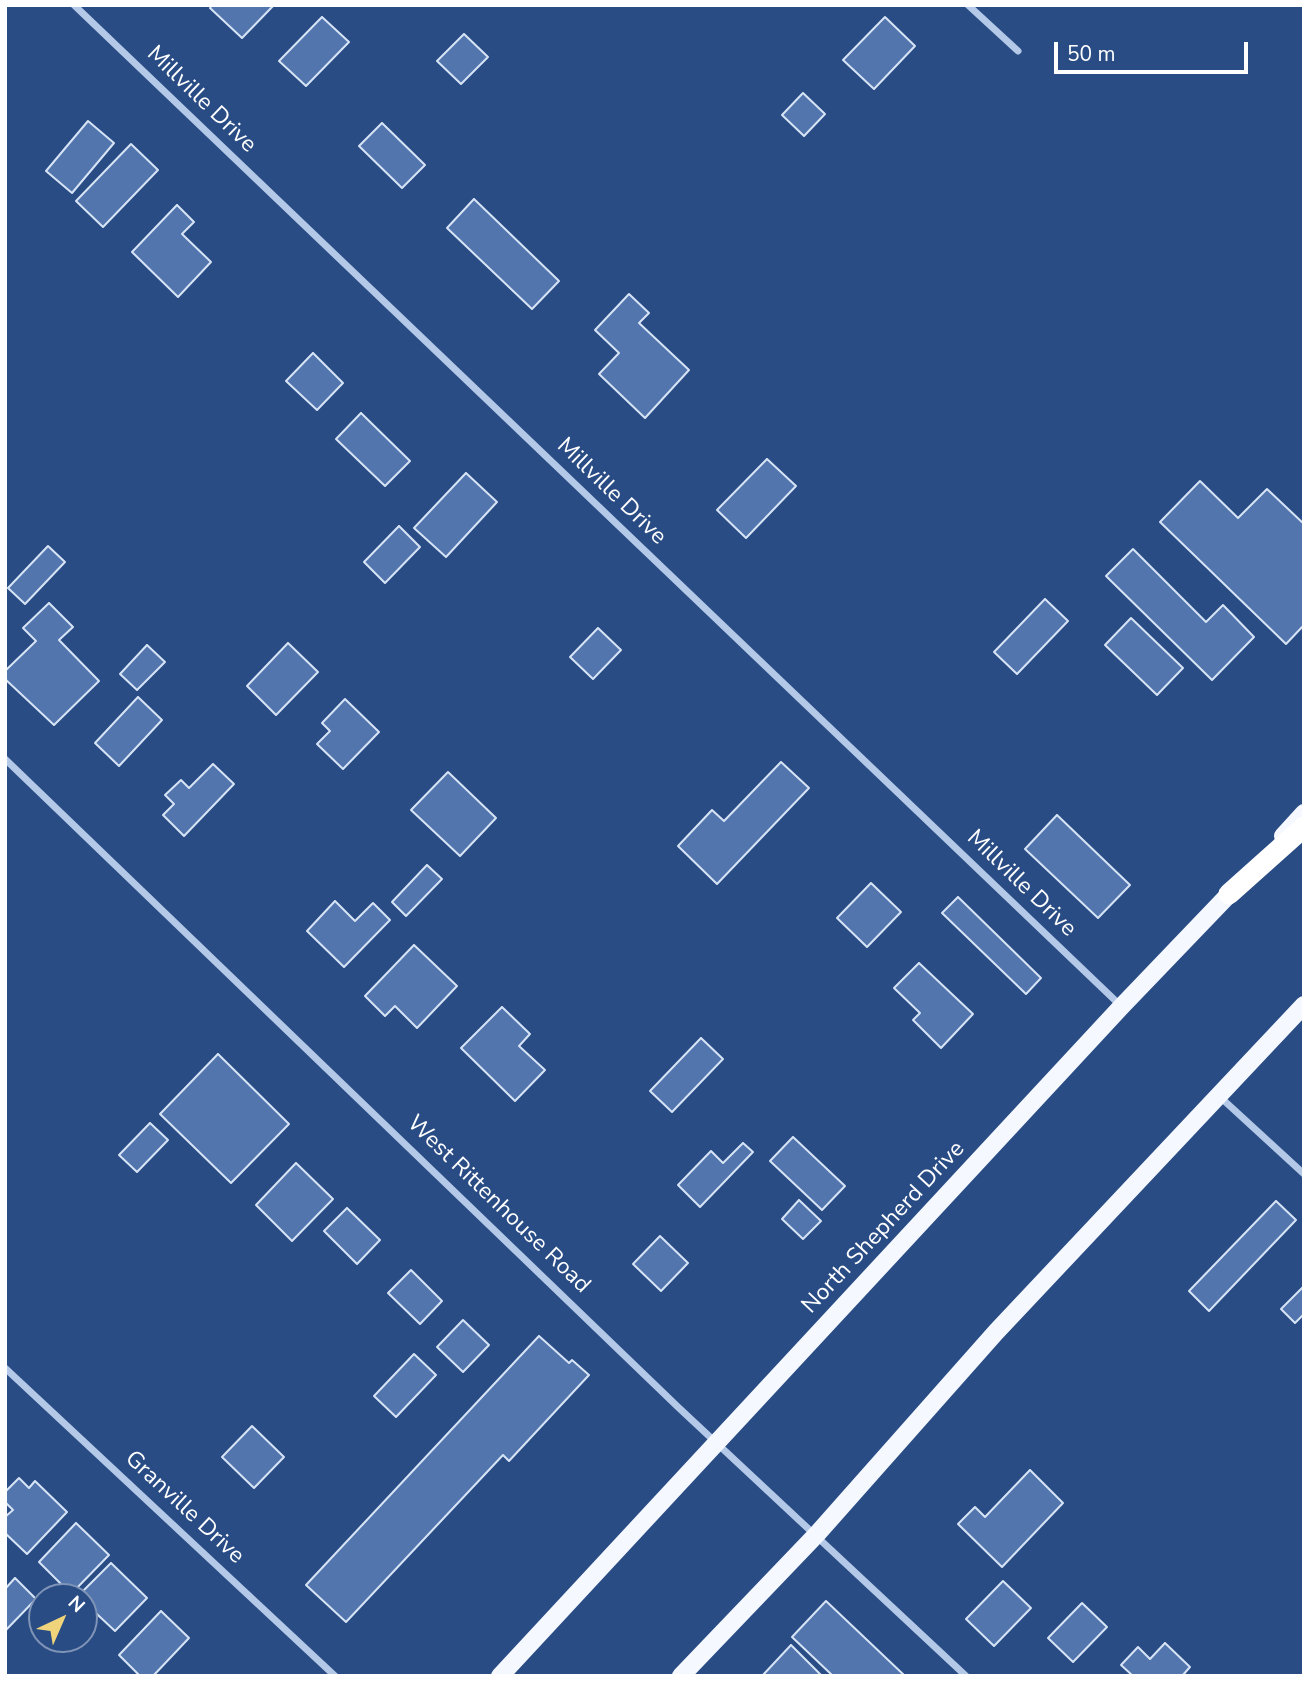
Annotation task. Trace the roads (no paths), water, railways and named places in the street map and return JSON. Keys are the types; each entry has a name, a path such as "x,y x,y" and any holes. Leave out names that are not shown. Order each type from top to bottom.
{"highway":[{"path":"1229,894 1304,827"}],"main road":[{"name":"North Shepherd Drive","path":"500,1676 1304,813"},
{"path":"681,1676 817,1534 996,1332 1304,1005"}],"street":[{"name":"Millville Drive","path":"74,5 1121,1007"},
{"path":"968,5 1017,51"},
{"name":"West Rittenhouse Road","path":"5,759 718,1443 966,1676"},
{"path":"1218,1095 1304,1174"},
{"name":"Granville Drive","path":"5,1368 335,1676"}]}
